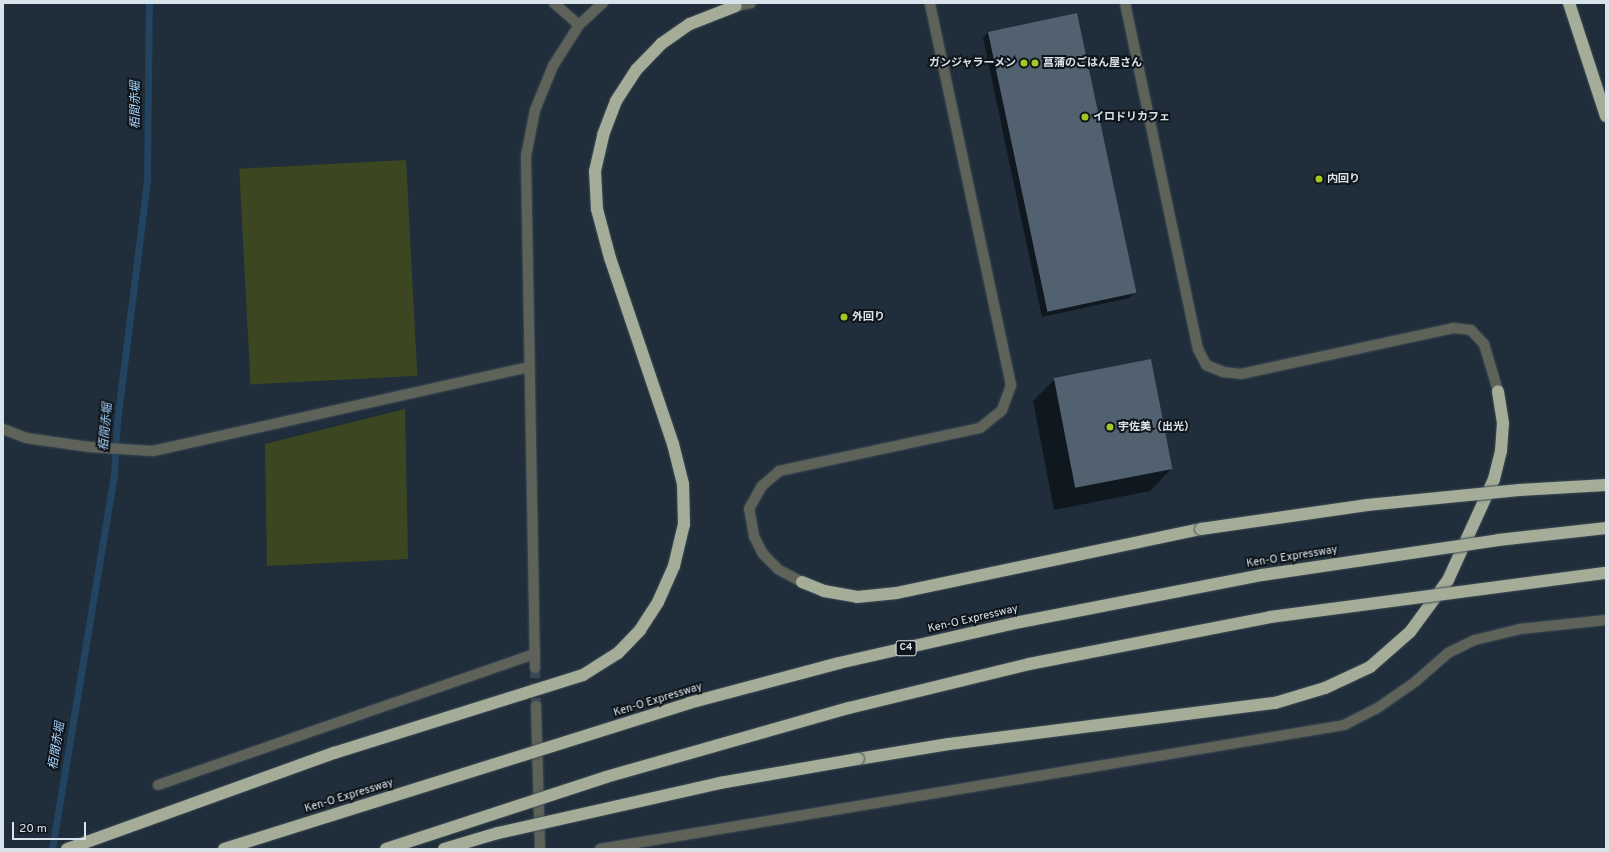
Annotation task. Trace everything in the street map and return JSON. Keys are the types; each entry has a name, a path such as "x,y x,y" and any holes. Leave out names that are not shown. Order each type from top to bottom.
{"highway":[{"path":"1569,3 1606,116"},
{"path":"67,849 334,753 583,675 618,652 640,630 658,602 674,566 684,524 683,484 673,444 610,258 597,209 595,172 603,135 616,101 637,69 661,44 690,24 736,6"},
{"path":"444,849 498,833 720,783 949,744 1275,703 1324,688 1370,667 1410,632 1448,580 1494,478 1501,451 1503,423 1498,391"},
{"path":"802,582 824,591 857,597 896,593 1201,529 1367,506 1519,490 1606,485"},
{"name":"Ken-O Expressway","path":"224,849 689,703 846,661 1020,622 1262,575 1498,540 1606,528"},
{"path":"386,849 606,777 849,708 1029,664 1270,617 1606,573"}],"street":[{"path":"554,3 579,25"},
{"path":"535,668 526,156 534,110 553,66 579,25 603,3"},
{"path":"736,6 751,3"},
{"path":"802,582 778,569 763,554 754,536 749,509 762,486 779,471 980,428 1002,410 1011,385 930,3"},
{"path":"1125,3 1198,348 1206,365 1223,372 1241,374 1453,328 1471,330 1484,344 1498,391"},
{"path":"3,429 26,438 89,447 153,451 529,367"},
{"path":"600,849 1344,725 1376,710 1415,682 1448,653 1475,640 1520,629 1606,620"},
{"path":"158,785 535,654"},
{"path":"536,706 540,849"}],"green space":[{"path":"406,160 417,376 251,384 239,169"},
{"path":"405,409 408,559 267,566 265,444"}],"building":[{"path":"1077,13 1136,293 1047,312 988,32"},
{"path":"1151,359 1172,469 1075,488 1054,378"}],"waterway":[{"name":"栢間赤堀","path":"52,849 114,474 117,422 147,180 149,3"}],"tunnel":[{"path":"535,668 536,706"}],"place":[{"name":"ガンジャラーメン","path":"1024,63"},
{"name":"菖蒲のごはん屋さん","path":"1035,63"},
{"name":"イロドリカフェ","path":"1085,117"},
{"name":"内回り","path":"1319,179"},
{"name":"外回り","path":"844,317"},
{"name":"宇佐美（出光）","path":"1110,427"}]}
